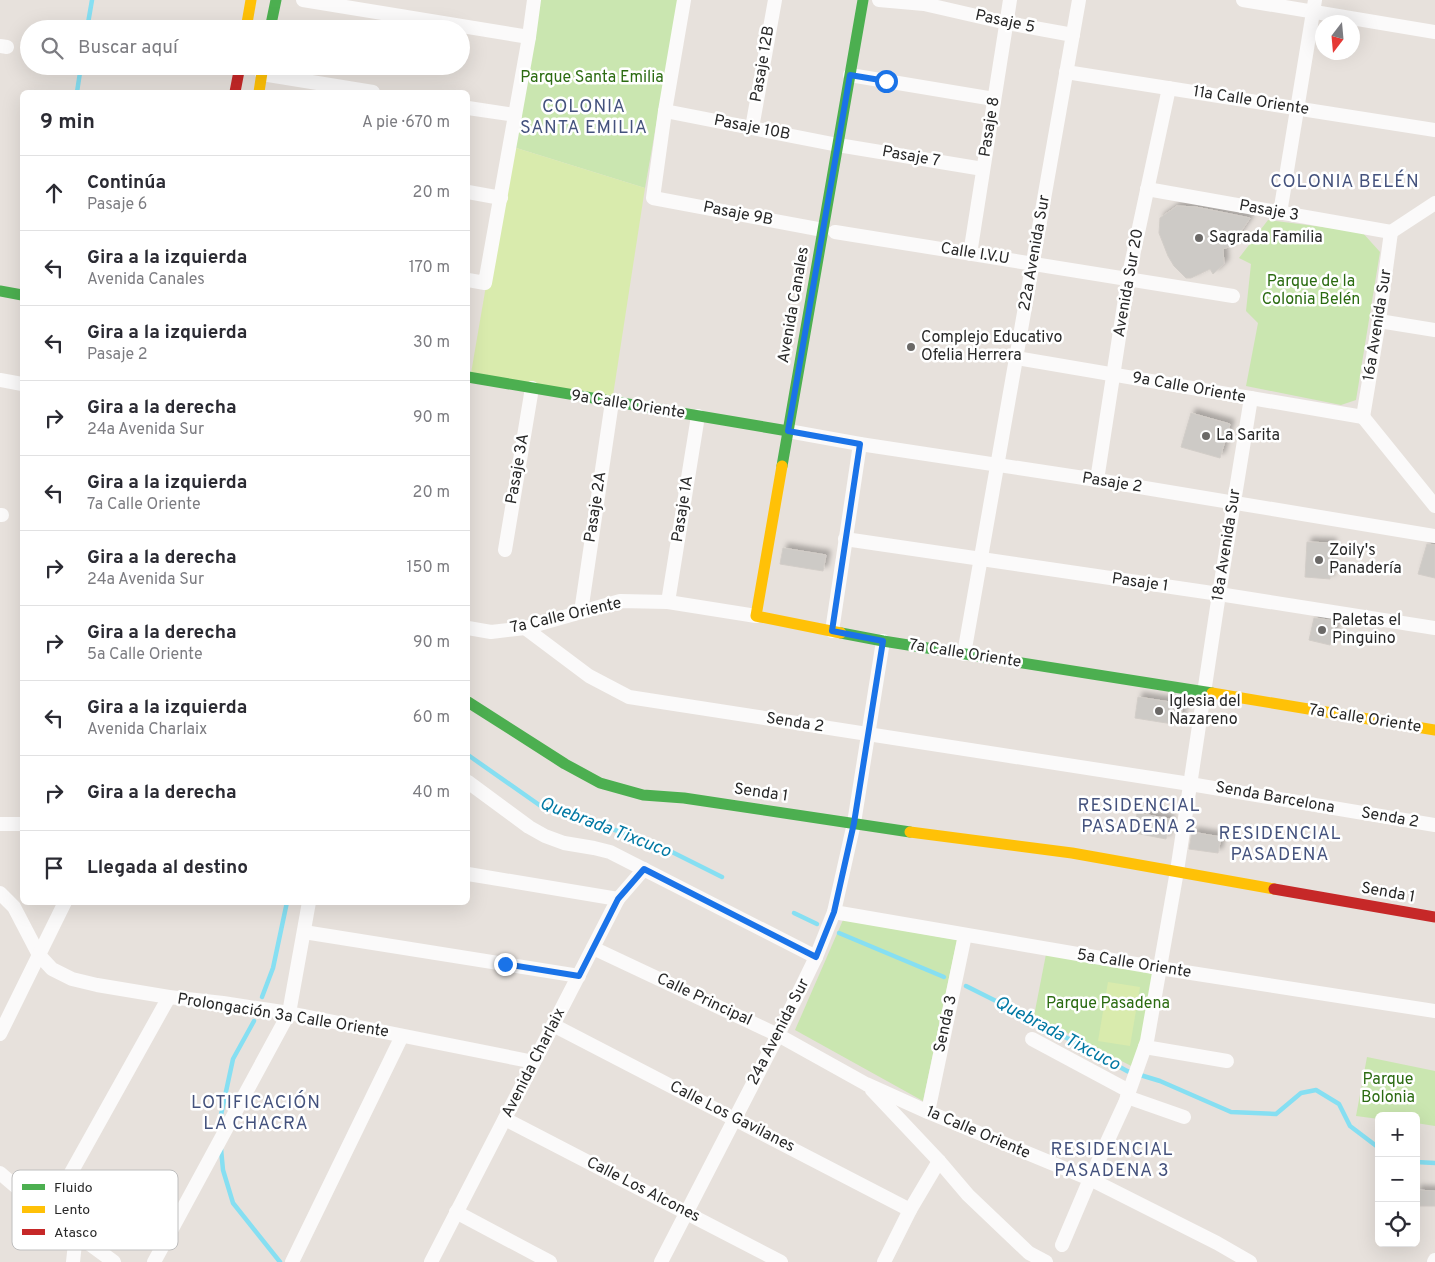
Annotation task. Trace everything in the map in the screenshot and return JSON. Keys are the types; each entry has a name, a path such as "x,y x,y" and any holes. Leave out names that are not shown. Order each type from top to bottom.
{"street":[{"path":"247,20 250,0"},
{"path":"272,20 276,0"},
{"path":"303,0 369,5 444,20"},
{"path":"470,280 486,283 534,0"},
{"path":"665,111 684,0"},
{"name":"Pasaje 12B","path":"752,128 775,0"},
{"name":"Avenida Canales","path":"756,616 788,431 829,231 838,145 864,0"},
{"name":"Pasaje 5","path":"879,0 925,2 1007,23 1073,35"},
{"name":"Pasaje 8","path":"970,254 1010,0"},
{"name":"22a Avenida Sur","path":"964,654 1079,0"},
{"path":"1244,0 1314,6 1435,32"},
{"path":"1280,213 1314,6"},
{"path":"470,25 529,37"},
{"name":"11a Calle Oriente","path":"1066,72 1435,130"},
{"path":"235,90 238,75"},
{"path":"259,90 262,75"},
{"path":"288,75 363,90"},
{"path":"850,75 994,99"},
{"name":"Avenida Sur 20","path":"1097,480 1128,280 1169,88"},
{"path":"470,108 515,116"},
{"name":"Pasaje 10B","path":"665,111 838,145"},
{"name":"Pasaje 9B","path":"665,111 653,198 829,231"},
{"name":"Pasaje 7","path":"838,145 983,169"},
{"name":"Pasaje 3","path":"1147,189 1391,232"},
{"path":"470,192 501,198"},
{"path":"1391,232 1435,203"},
{"name":"Calle I.V.U","path":"829,231 1233,296"},
{"name":"16a Avenida Sur","path":"1363,418 1391,232"},
{"path":"0,292 20,295"},
{"path":"1379,321 1435,330"},
{"name":"9a Calle Oriente","path":"1016,358 1363,418"},
{"name":"9a Calle Oriente","path":"470,376 788,431"},
{"path":"0,380 20,384"},
{"name":"Pasaje 3A","path":"505,550 532,388"},
{"name":"18a Avenida Sur","path":"1204,692 1251,398"},
{"name":"Pasaje 2A","path":"580,612 612,402"},
{"name":"Pasaje 1A","path":"668,602 698,416"},
{"path":"1363,418 1435,506"},
{"name":"Pasaje 2","path":"788,431 1435,536"},
{"path":"832,631 860,444"},
{"name":"Pasaje 1","path":"846,539 1435,628"},
{"name":"7a Calle Oriente","path":"470,628 490,632 524,628 620,601 668,602 756,616 883,641 1435,730"},
{"name":"Senda 2","path":"524,628 589,676 629,697 1086,768"},
{"name":"24a Avenida Sur","path":"661,1262 778,1035 816,957 834,912 854,823 883,641"},
{"path":"1062,1245 1129,1091 1147,1041 1178,871 1204,692"},
{"name":"Senda 1","path":"470,703 565,764 600,783 643,795 684,798 943,837 1072,853 1435,917"},
{"name":"Senda Barcelona","path":"1086,768 1346,810"},
{"path":"470,786 529,827 546,836 564,843 610,852 816,957"},
{"name":"Senda 2","path":"1346,810 1435,825"},
{"path":"0,824 20,824"},
{"name":"Avenida Charlaix","path":"431,1262 618,899 644,869"},
{"path":"470,874 618,899"},
{"name":"Prolongación 3a Calle Oriente","path":"0,893 14,907 39,955 52,969 72,980 169,997 223,1003 289,1014 534,1062"},
{"path":"0,1034 64,905"},
{"path":"178,1218 289,1014 308,905"},
{"name":"5a Calle Oriente","path":"834,912 1159,968 1435,1011"},
{"path":"305,926 579,976"},
{"name":"Senda 3","path":"928,1112 965,935"},
{"name":"Calle Principal","path":"593,948 778,1035 866,1084"},
{"path":"73,1170 169,997"},
{"name":"Calle Los Gavilanes","path":"553,1025 910,1210"},
{"path":"292,1262 402,1036"},
{"path":"1032,1039 1129,1091 1184,1117"},
{"path":"1145,1047 1227,1061"},
{"path":"866,1084 968,1195 1029,1253 1046,1262"},
{"name":"1a Calle Oriente","path":"866,1084 928,1112 1090,1179 1217,1243 1250,1262"},
{"name":"Calle Los Alcones","path":"505,1119 781,1262"},
{"path":"884,1262 910,1210 939,1162"},
{"path":"0,1172 12,1182"},
{"path":"456,1212 550,1262"},
{"path":"98,1250 114,1262"},
{"path":"154,1262 161,1250"}],"green space":[{"name":"Parque Santa Emilia","path":"533,0 678,0 645,188 510,146"},
{"path":"510,146 645,188 612,402 470,379"},
{"name":"Parque de la Colonia Belén","path":"1268,220 1362,232 1380,252 1356,400 1341,405 1246,386 1258,323 1246,311 1251,264 1239,258"},
{"path":"843,920 957,940 923,1101 795,1030"},
{"name":"Parque Pasadena","path":"1047,949 1159,968 1137,1069 1034,1016"},
{"path":"1108,982 1140,987 1130,1046 1098,1041"},
{"name":"Parque Bolonia","path":"1367,1057 1435,1071 1435,1126 1420,1124 1420,1112 1375,1112 1375,1118 1356,1116"}],"building":[{"name":"Sagrada Familia","path":"1177,206 1196,207 1250,218 1231,246 1223,249 1224,264 1213,274 1210,269 1191,278 1186,278 1174,266 1168,256 1159,233 1160,218"},
{"name":"La Sarita","path":"1191,413 1230,424 1220,458 1181,447"},
{"name":"Zoily's Panadería","path":"1307,542 1332,543 1330,579 1305,577"},
{"path":"1427,544 1435,545 1435,578 1418,574"},
{"path":"783,548 826,555 823,571 780,564"},
{"name":"Paletas el Pinguino","path":"1314,618 1336,621 1330,645 1309,640"},
{"name":"Iglesia del Nazareno","path":"1138,697 1183,704 1179,725 1135,718"},
{"path":"1137,813 1170,819 1166,839 1135,833"},
{"path":"1192,832 1221,837 1218,853 1189,849"},
{"path":"1420,1190 1435,1191 1435,1206 1420,1206"}],"waterway":[{"name":"Quebrada Tixcuco","path":"89,20 92,0"},
{"name":"Quebrada Tixcuco","path":"77,90 80,75"},
{"name":"Quebrada Tixcuco","path":"470,756 545,809 648,840 722,877"},
{"path":"262,997 273,968 286,905"},
{"name":"Quebrada Tixcuco","path":"794,913 817,924"},
{"name":"Quebrada Tixcuco","path":"839,933 944,977"},
{"name":"Quebrada Tixcuco","path":"966,986 1036,1021 1127,1071 1160,1081 1231,1112 1276,1114 1301,1093 1316,1090 1339,1104 1350,1126 1375,1145"},
{"path":"220,1133 219,1124 233,1059 254,1021"},
{"path":"221,1149 223,1170 233,1203 280,1262"},
{"name":"Quebrada Tixcuco","path":"1420,1162 1435,1163"}],"traffic: fast":[{"path":"272,20 276,0"},
{"path":"782,466 863,0"},
{"path":"0,291 20,295"},
{"path":"470,377 788,431"},
{"path":"841,633 1212,693"},
{"path":"470,703 565,764 600,783 643,795 684,798 910,832"}],"traffic: slow":[{"path":"248,20 251,0"},
{"path":"259,90 262,75"},
{"path":"782,466 756,616 841,633"},
{"path":"1212,693 1435,730"},
{"path":"910,832 1072,853 1274,889"}],"traffic: jam":[{"path":"235,90 238,75"},
{"path":"1274,889 1435,917"}],"place":[{"name":"Sagrada Familia","path":"1199,238"},
{"name":"Complejo Educativo Ofelia Herrera","path":"911,347"},
{"name":"La Sarita","path":"1206,436"},
{"name":"Zoily's Panadería","path":"1319,560"},
{"name":"Paletas el Pinguino","path":"1322,630"},
{"name":"Iglesia del Nazareno","path":"1159,711"}],"district":[{"name":"COLONIA SANTA EMILIA","path":"584,117"},
{"name":"COLONIA BELÉN","path":"1345,182"},
{"name":"RESIDENCIAL PASADENA 2","path":"1139,816"},
{"name":"RESIDENCIAL PASADENA","path":"1280,844"},
{"name":"LOTIFICACIÓN LA CHACRA","path":"256,1113"},
{"name":"RESIDENCIAL PASADENA 3","path":"1112,1160"}],"route":[{"path":"505,964 579,976 618,899 644,869 816,957 834,912 854,823 883,641 832,631 860,444 788,431 850,75 886,81"}]}
